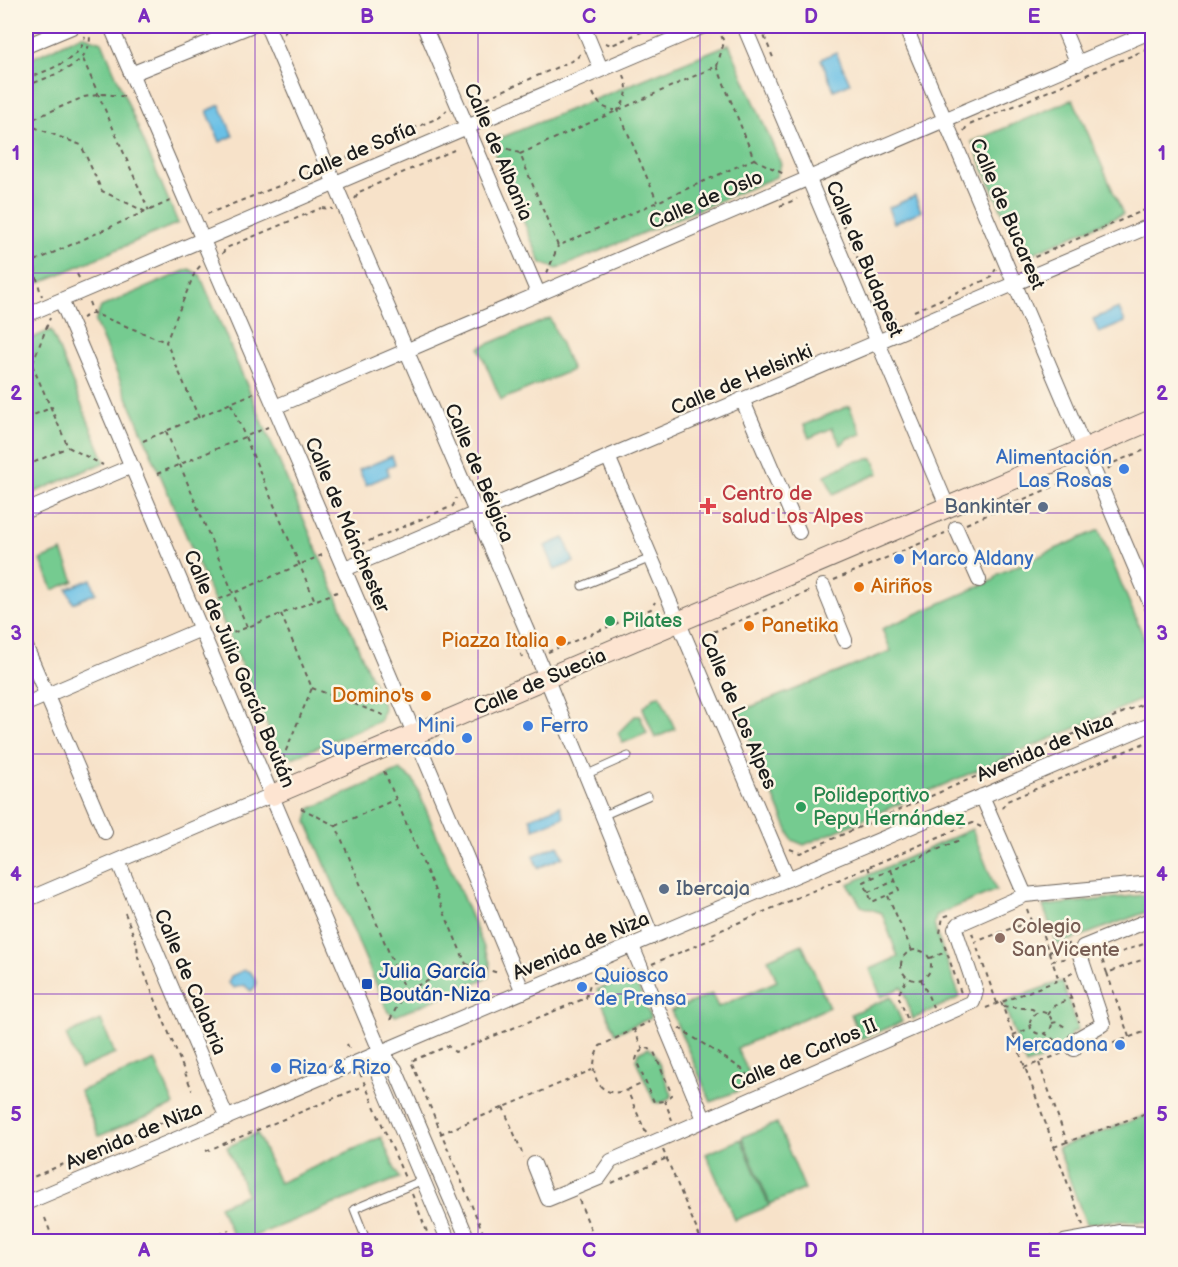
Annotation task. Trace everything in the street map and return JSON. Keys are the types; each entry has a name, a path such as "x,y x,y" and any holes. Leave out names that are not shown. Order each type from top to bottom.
{"street":[{"path":"131,74 250,26"},
{"name":"Calle de Bélgica","path":"267,26 530,638 652,937"},
{"name":"Calle de Albania","path":"424,26 538,293"},
{"path":"583,26 602,69"},
{"name":"Calle de Sofía","path":"26,315 704,26"},
{"name":"Calle de Budapest","path":"744,26 948,508"},
{"name":"Calle de Bucarest","path":"905,26 946,120 1013,262 1016,283 1085,449"},
{"path":"1062,26 1078,64"},
{"path":"26,46 80,28"},
{"name":"Calle de Mánchester","path":"105,30 112,29 201,240 345,569 523,992"},
{"name":"Calle de Oslo","path":"275,407 1152,32"},
{"name":"Calle de Helsinki","path":"345,569 609,459 742,399 878,344 1016,283 1151,231"},
{"name":"Calle de Julia García Boután","path":"62,300 381,1053 395,1069 469,1242"},
{"path":"742,399 799,532"},
{"name":"Calle de Suecia","path":"26,900 1152,420"},
{"path":"1085,449 1103,479 1147,580 1152,607"},
{"name":"Calle de Los Alpes","path":"609,459 788,879"},
{"path":"26,511 132,466"},
{"path":"956,528 978,580"},
{"path":"822,585 845,640"},
{"path":"26,704 201,629"},
{"path":"26,647 105,832"},
{"name":"Avenida de Niza","path":"26,1203 1152,724"},
{"path":"982,796 1025,895 1152,883"},
{"name":"Calle de Calabria","path":"118,861 227,1118"},
{"name":"Calle de Carlos II","path":"530,1162 548,1199 599,1178 611,1161 973,1002 976,991 955,929 959,924 1025,895"},
{"path":"1074,1049 1075,1040 1104,1033 1080,955 1083,947 1152,919"},
{"path":"632,946 704,1119"},
{"name":"Calle de Julia García Boután","path":"381,1053 380,1076 449,1242"},
{"path":"423,1180 440,1173"},
{"path":"1064,1242 1120,1232 1152,1233"}],"lane":[{"path":"582,586 651,558"},
{"path":"585,775 628,756"},
{"path":"602,816 648,796"},
{"path":"367,1242 354,1209 423,1180"}],"path":[{"path":"88,26 90,30 83,59 147,211"},
{"path":"287,26 284,34 288,44"},
{"path":"612,45 655,26"},
{"path":"717,26 724,42 717,66 754,159 785,172"},
{"path":"80,28 105,30"},
{"path":"26,79 69,60 78,52 86,35 80,28"},
{"path":"601,39 612,45 614,50"},
{"path":"963,133 967,126 1152,47"},
{"path":"470,100 477,102 576,59 581,53"},
{"path":"26,86 74,66 83,59"},
{"path":"520,154 717,66"},
{"path":"618,110 626,100 628,87 623,74"},
{"path":"26,123 84,97 98,94 130,98 126,88"},
{"path":"593,93 598,103 607,110 618,110"},
{"path":"337,156 346,158 440,117 447,110"},
{"path":"618,110 657,201"},
{"path":"26,123 81,145 102,190 147,211"},
{"path":"491,142 520,154 558,246 548,273"},
{"path":"359,192 454,150 461,152"},
{"path":"558,246 754,159"},
{"path":"192,219 307,175"},
{"path":"35,261 172,201 175,208"},
{"path":"884,318 893,320 990,278 994,270 1013,262 1023,262 1152,207"},
{"path":"221,256 226,248 321,208"},
{"path":"26,224 32,241 38,287 50,323 32,365 26,368"},
{"path":"26,240 31,278 30,293"},
{"path":"166,342 197,267"},
{"path":"77,273 93,313 166,342 199,418"},
{"path":"32,365 53,407 69,447 106,466"},
{"path":"143,441 254,393"},
{"path":"231,404 315,601"},
{"path":"26,418 53,407"},
{"path":"157,474 268,427"},
{"path":"166,431 247,627"},
{"path":"26,466 69,447"},
{"path":"703,650 701,645 706,634 1071,479 1078,477 1084,480 1088,488 1103,479 1108,467 1113,463 1152,447"},
{"path":"352,548 453,506 456,497 467,493"},
{"path":"211,603 322,555"},
{"path":"225,636 337,592"},
{"path":"537,657 651,609 656,597"},
{"path":"281,614 312,688 282,760"},
{"path":"312,688 386,716"},
{"path":"789,848 800,853 1152,700"},
{"path":"1000,810 1007,801 1152,740"},
{"path":"384,771 466,964"},
{"path":"336,826 396,798"},
{"path":"301,808 336,826 405,991"},
{"path":"652,971 650,964 714,938 712,934 973,823 982,828"},
{"path":"891,870 899,890 872,902 864,882 891,870 962,839"},
{"path":"868,867 873,878"},
{"path":"868,892 895,881"},
{"path":"887,895 912,951"},
{"path":"122,906 137,944 138,957 192,1090"},
{"path":"1018,910 1026,907 1031,921"},
{"path":"951,914 943,917 940,923 946,952 962,997"},
{"path":"997,1003 975,942 1031,921 1037,919 1059,980"},
{"path":"1129,1037 1102,959 1152,941"},
{"path":"908,978 901,965 904,957 912,951 921,951 930,958"},
{"path":"930,958 946,952"},
{"path":"1107,973 1152,956"},
{"path":"908,978 921,979 930,971 930,958"},
{"path":"1052,961 1062,958 1074,960"},
{"path":"390,1020 405,991 466,964 499,973"},
{"path":"487,1242 411,1061 448,1046 455,1052 586,998 590,984 628,969"},
{"path":"1077,969 1064,978 1000,1001 1084,1228"},
{"path":"908,978 898,995 909,1023"},
{"path":"1064,978 1082,1031"},
{"path":"921,979 935,1012"},
{"path":"1048,1015 1054,1006 1071,998"},
{"path":"1002,1006 1032,1009 1048,1015 1052,1023"},
{"path":"1031,1028 1031,1019 1038,1012"},
{"path":"645,1082 615,1095 608,1092 601,1086 594,1070 596,1053 600,1046 654,1020"},
{"path":"1052,1023 1064,1025 1071,1033"},
{"path":"1044,1033 1052,1023"},
{"path":"676,1029 681,1028 745,1071 753,1089"},
{"path":"1013,1035 1031,1028"},
{"path":"1024,1068 1070,1050 1044,1033 1036,1032 1031,1028"},
{"path":"634,1029 643,1050"},
{"path":"1104,1033 1103,1047 1152,1029"},
{"path":"347,1044 432,1242"},
{"path":"648,1048 654,1052 663,1075 672,1095 665,1101 654,1102 636,1060 638,1053 648,1048"},
{"path":"1039,1063 1067,1142"},
{"path":"440,1134 594,1070"},
{"path":"663,1075 669,1072"},
{"path":"206,1151 365,1085"},
{"path":"627,1090 646,1134 655,1130"},
{"path":"665,1101 673,1123"},
{"path":"503,1107 530,1162"},
{"path":"26,1180 190,1111"},
{"path":"1054,1147 1152,1111"},
{"path":"662,1146 702,1242"},
{"path":"608,1185 667,1158"},
{"path":"584,1212 596,1242"},
{"path":"45,1218 54,1242"},
{"path":"203,1242 230,1230"}],"green space":[{"path":"82,35 102,42 178,223 28,288 26,61"},
{"path":"729,44 781,164 776,177 557,269 541,263 494,151 498,139"},
{"path":"1073,99 1123,214 1031,254 1019,250 972,142"},
{"path":"189,269 200,275 384,708 380,721 292,758 279,753 95,322 101,307"},
{"path":"550,318 572,370 501,400 479,348"},
{"path":"51,330 105,462 26,496 26,341"},
{"path":"849,406 862,434 848,438 841,445 832,428 809,438 804,425"},
{"path":"873,458 879,473 833,494 825,475 852,462"},
{"path":"1099,530 1152,657 1152,695 804,845 792,840 738,712 891,651 882,629 994,580 998,574"},
{"path":"62,551 74,581 53,590 41,560"},
{"path":"660,695 675,729 655,738 643,708 653,698"},
{"path":"635,716 640,716 647,733 623,743 618,733"},
{"path":"400,770 414,781 490,962 489,977 396,1016 388,1012 307,822 310,809"},
{"path":"972,829 996,890 937,915 934,923 936,932 960,997 913,1019 902,987 881,997 870,969 898,957 882,913 861,906 848,884"},
{"path":"1152,894 1152,910 1057,945 1043,906"},
{"path":"802,944 829,1007 737,1048 754,1084 711,1102 671,1011 712,994 718,1007 777,981 768,959"},
{"path":"633,975 651,1018 615,1033 597,990"},
{"path":"1062,981 1078,1030 1071,1033 1067,1050 1026,1065 1003,1002"},
{"path":"891,997 902,1022 861,1039 851,1014"},
{"path":"101,1020 115,1054 80,1069 66,1035"},
{"path":"648,1048 654,1052 672,1095 661,1103 654,1102 636,1060 638,1053"},
{"path":"155,1060 174,1105 99,1136 80,1091"},
{"path":"1152,1113 1152,1222 1108,1221 1086,1224 1058,1148"},
{"path":"777,1123 805,1189 770,1204 742,1137"},
{"path":"257,1133 279,1183 381,1137 399,1178 242,1241 236,1241 219,1206 247,1194 227,1147"},
{"path":"741,1139 769,1206 735,1220 706,1154"}],"water":[{"path":"836,52 850,83 834,90 821,59"},
{"path":"220,105 233,136 220,142 207,111"},
{"path":"915,196 921,211 894,223 888,208"},
{"path":"1119,308 1125,322 1099,333 1093,319"},
{"path":"392,456 395,464 387,468 389,475 366,485 359,470"},
{"path":"564,538 574,562 555,570 545,546"},
{"path":"91,579 96,593 73,603 67,589"},
{"path":"560,806 564,817 534,829 530,818"},
{"path":"558,845 563,857 538,868 533,856"},
{"path":"244,970 251,973 255,980 256,986 251,991 244,985 234,988 228,983 231,976"}],"place":[{"name":"Alimentación Las Rosas","path":"1124,469"},
{"name":"Centro de salud Los Alpes","path":"708,506"},
{"name":"Bankinter","path":"1043,507"},
{"name":"Marco Aldany","path":"899,559"},
{"name":"Airiños","path":"859,587"},
{"name":"Pilates","path":"610,621"},
{"name":"Panetika","path":"749,626"},
{"name":"Piazza Italia","path":"561,641"},
{"name":"Domino's","path":"426,696"},
{"name":"Ferro","path":"528,726"},
{"name":"Mini Supermercado","path":"467,738"},
{"name":"Polideportivo Pepu Hernández","path":"801,807"},
{"name":"Ibercaja","path":"664,889"},
{"name":"Colegio San Vicente","path":"1000,938"},
{"name":"Julia García Boután-Niza","path":"367,984"},
{"name":"Quiosco de Prensa","path":"582,987"},
{"name":"Mercadona","path":"1120,1045"},
{"name":"Riza & Rizo","path":"276,1068"}]}
